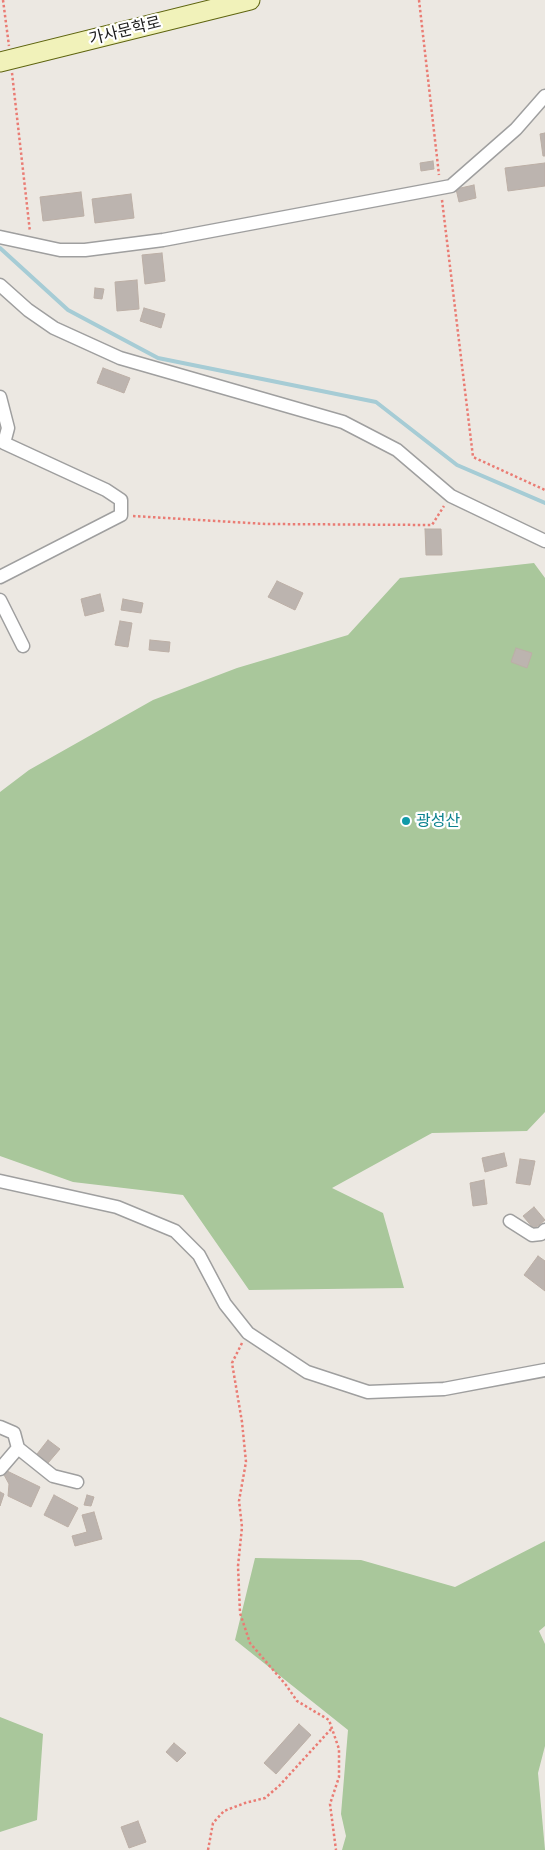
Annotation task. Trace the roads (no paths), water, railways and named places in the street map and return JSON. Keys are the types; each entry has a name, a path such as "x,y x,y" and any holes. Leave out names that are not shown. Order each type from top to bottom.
{"main road":[{"name":"가사문학로","path":"5,61 250,0"}],"street":[{"path":"0,237 60,250 85,250 163,240 451,186 516,129 545,96"},
{"path":"0,285 28,310 54,328 110,354 138,364 343,422 398,450 451,496 545,541"},
{"path":"0,397 8,428 4,443 106,490 121,500 121,515 0,577"},
{"path":"0,600 23,646"},
{"path":"0,1181 117,1207 175,1231 199,1254 226,1304 248,1333 306,1372 368,1392 444,1389 545,1370"},
{"path":"510,1221 532,1235 541,1234 545,1230"},
{"path":"0,1427 14,1433 18,1448 53,1476 78,1482"},
{"path":"0,1468 18,1448"}],"waterway":[{"path":"0,248 68,310 158,358 376,402 457,465 545,503"}],"place":[{"name":"광성산","path":"406,821"}]}
